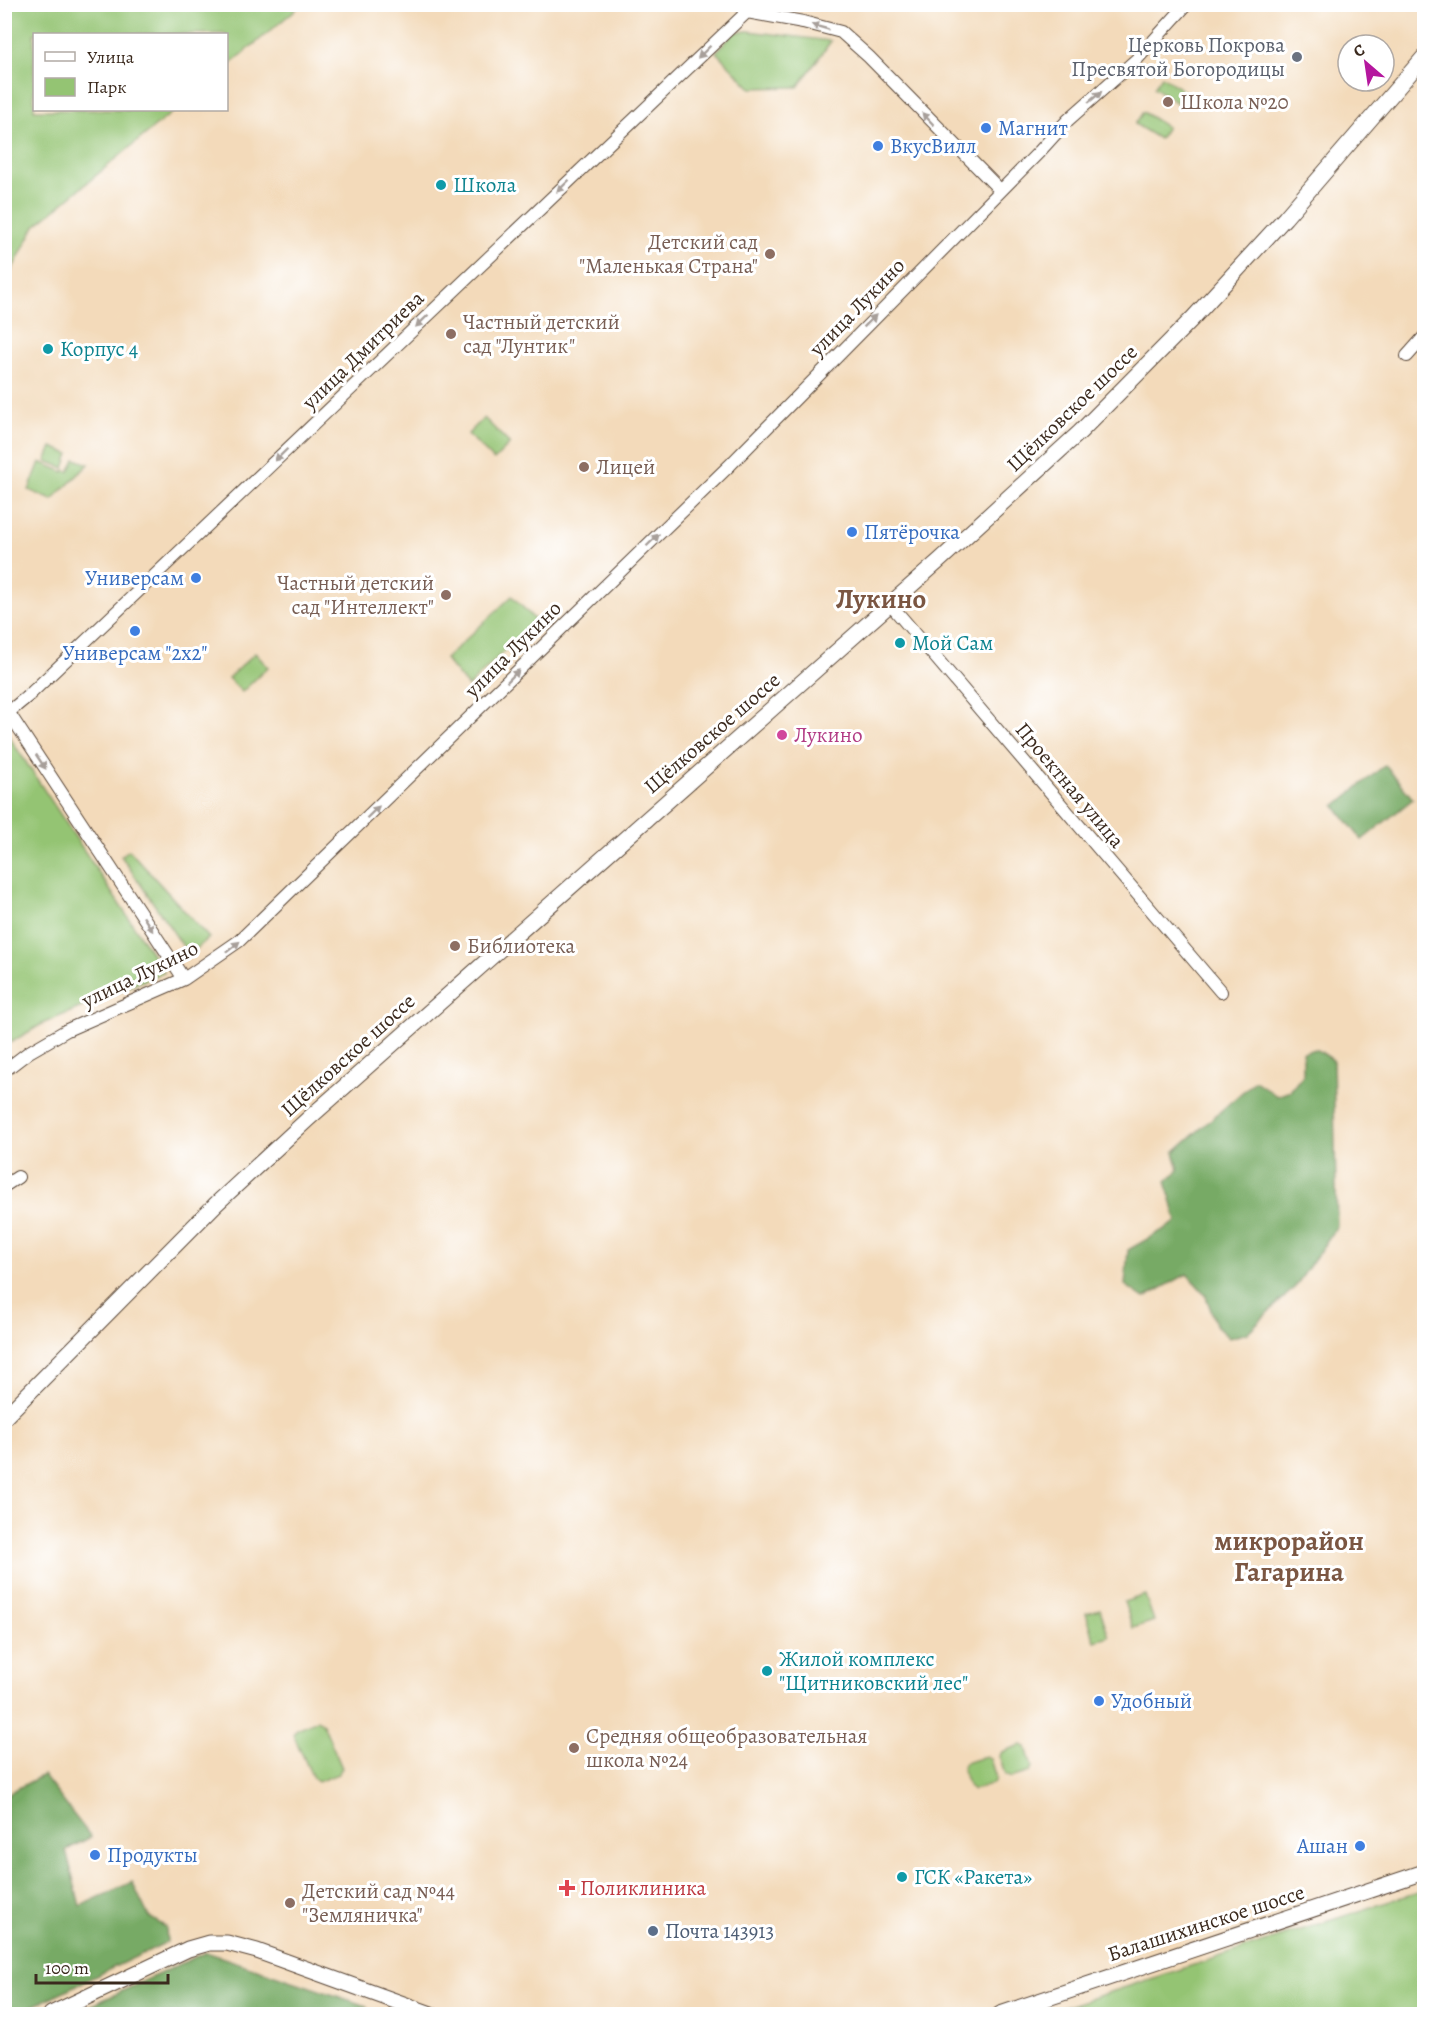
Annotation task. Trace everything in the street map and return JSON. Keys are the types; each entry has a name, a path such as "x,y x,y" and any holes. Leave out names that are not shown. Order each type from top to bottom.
{"main road":[{"name":"Щёлковское шоссе","path":"4,1418 216,1204 308,1119 890,604 1074,437 1147,365 1285,218 1421,66"},
{"name":"Балашихинское шоссе","path":"1000,2014 1425,1872"},
{"path":"51,2014 188,1949 209,1943 226,1943 257,1951 430,2014"}],"street":[{"name":"улица Лукино","path":"4,1071 29,1052 67,1030 184,979 225,953 261,921 730,465 1068,120 1137,60 1187,4"},
{"path":"743,8 841,32 869,57 1000,190"},
{"name":"улица Дмитриева","path":"7,714 743,8"},
{"path":"1407,356 1425,337"},
{"name":"Проектная улица","path":"890,604 1221,992"},
{"path":"7,714 184,979"},
{"path":"4,1186 18,1177"}],"green space":[{"path":"5,4 301,4 228,66 228,33 33,33 33,111 174,111 35,226 5,283"},
{"path":"748,31 831,41 798,87 751,88 716,52 735,32"},
{"path":"1162,76 1185,92 1177,103 1154,87"},
{"path":"1143,112 1167,127 1159,139 1135,124"},
{"path":"484,418 510,444 494,460 468,434"},
{"path":"52,447 69,454 64,468 46,461"},
{"path":"75,459 89,464 52,500 29,490 40,462 69,472"},
{"path":"512,596 535,620 468,687 445,659"},
{"path":"255,653 268,667 242,692 228,678"},
{"path":"6,732 164,972 42,1024 5,1046 4,734"},
{"path":"1385,765 1413,799 1362,840 1335,806"},
{"path":"129,850 209,938 189,955 121,856"},
{"path":"1316,1049 1333,1060 1337,1226 1295,1287 1247,1333 1229,1338 1217,1327 1205,1294 1187,1274 1144,1298 1125,1285 1128,1250 1177,1222 1166,1181 1179,1170 1174,1152 1255,1081 1277,1096 1290,1091 1303,1075 1303,1052"},
{"path":"1145,1595 1154,1621 1133,1628 1124,1602"},
{"path":"1100,1609 1109,1637 1095,1641 1086,1613"},
{"path":"317,1720 323,1724 342,1768 338,1774 318,1782 313,1778 293,1734 297,1729"},
{"path":"1021,1745 1026,1747 1032,1767 1030,1772 1011,1778 1005,1775 999,1756 1002,1752"},
{"path":"986,1756 990,1759 996,1778 994,1783 973,1790 969,1787 962,1768 965,1763"},
{"path":"43,1775 91,1837 66,1850 80,1906 132,1882 149,1917 166,1927 167,1942 16,2014 5,2014 5,1795"},
{"path":"1424,1890 1424,2014 1043,2014"},
{"path":"206,1952 367,2006 371,2014 73,2014"}],"place":[{"name":"Церковь Покрова Пресвятой Богородицы","path":"1297,57"},
{"name":"Школа №20","path":"1168,102"},
{"name":"Магнит","path":"986,128"},
{"name":"ВкусВилл","path":"878,146"},
{"name":"Школа","path":"441,185"},
{"name":"Детский сад \"Маленькая Страна\"","path":"770,254"},
{"name":"Частный детский сад \"Лунтик\"","path":"451,334"},
{"name":"Корпус 4","path":"48,349"},
{"name":"Лицей","path":"584,467"},
{"name":"Пятёрочка","path":"852,532"},
{"name":"Универсам","path":"196,578"},
{"name":"Частный детский сад \"Интеллект\"","path":"446,595"},
{"name":"Универсам \"2x2\"","path":"135,631"},
{"name":"Мой Сам","path":"900,643"},
{"name":"Лукино","path":"782,735"},
{"name":"Библиотека","path":"455,946"},
{"name":"Жилой комплекс \"Щитниковский лес\"","path":"767,1671"},
{"name":"Удобный","path":"1099,1701"},
{"name":"Средняя общеобразовательная школа №24","path":"574,1748"},
{"name":"Ашан","path":"1360,1846"},
{"name":"Продукты","path":"95,1855"},
{"name":"ГСК «Ракета»","path":"902,1877"},
{"name":"Поликлиника","path":"567,1888"},
{"name":"Детский сад №44 \"Земляничка\"","path":"290,1903"},
{"name":"Почта 143913","path":"653,1931"}],"district":[{"name":"Лукино","path":"881,599"},
{"name":"микрорайон Гагарина","path":"1289,1556"}]}
